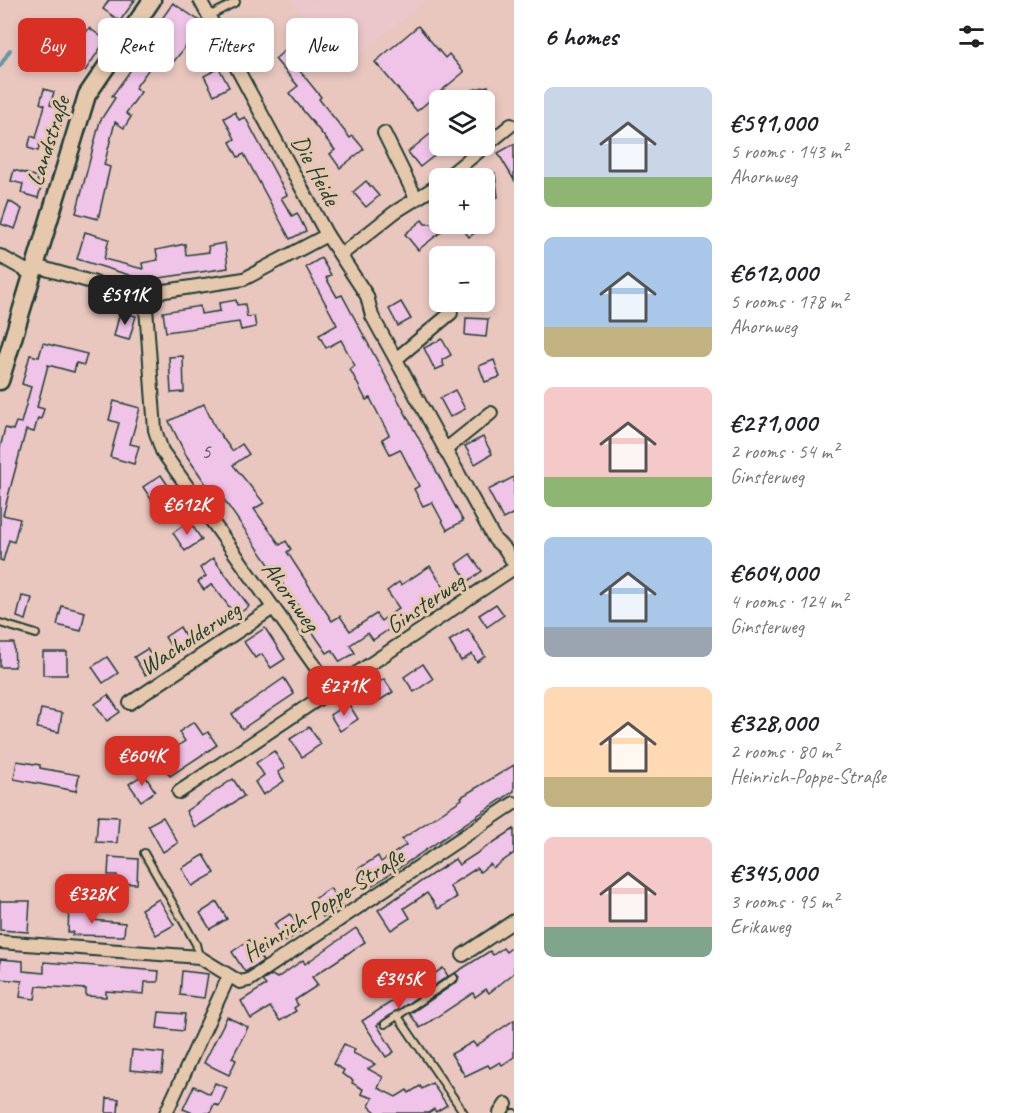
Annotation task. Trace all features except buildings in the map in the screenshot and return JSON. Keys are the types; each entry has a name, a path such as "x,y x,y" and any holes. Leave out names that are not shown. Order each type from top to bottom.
{"street":[{"name":"Landstraße","path":"0,381 87,95 152,0"},
{"name":"Die Heide","path":"200,0 209,16"},
{"name":"Die Heide","path":"239,72 327,235 342,254 368,296 372,316 495,540 510,546 514,566"},
{"path":"458,168 511,124"},
{"path":"384,133 416,198"},
{"path":"342,254 429,190"},
{"path":"0,255 34,270 134,294 145,294 244,279 327,235"},
{"name":"Ahornweg","path":"145,294 155,430 162,451 332,690"},
{"path":"396,358 451,313"},
{"path":"445,450 491,413"},
{"name":"Ginsterweg","path":"179,792 514,566"},
{"name":"Wacholderweg","path":"130,703 273,608"},
{"name":"Heinrich-Poppe-Straße","path":"0,942 198,957 240,982 249,980 514,803"},
{"path":"464,955 514,921"},
{"path":"166,1113 230,976"}],"lane":[{"path":"209,16 236,2"},
{"path":"0,623 36,634"},
{"path":"144,853 196,944 198,957"},
{"path":"385,1024 454,978"},
{"path":"397,1016 464,1113"}],"shaded area":[{"path":"290,0 426,0 358,56 358,18 307,18"}],"waterway":[{"path":"0,66 10,50"}]}
